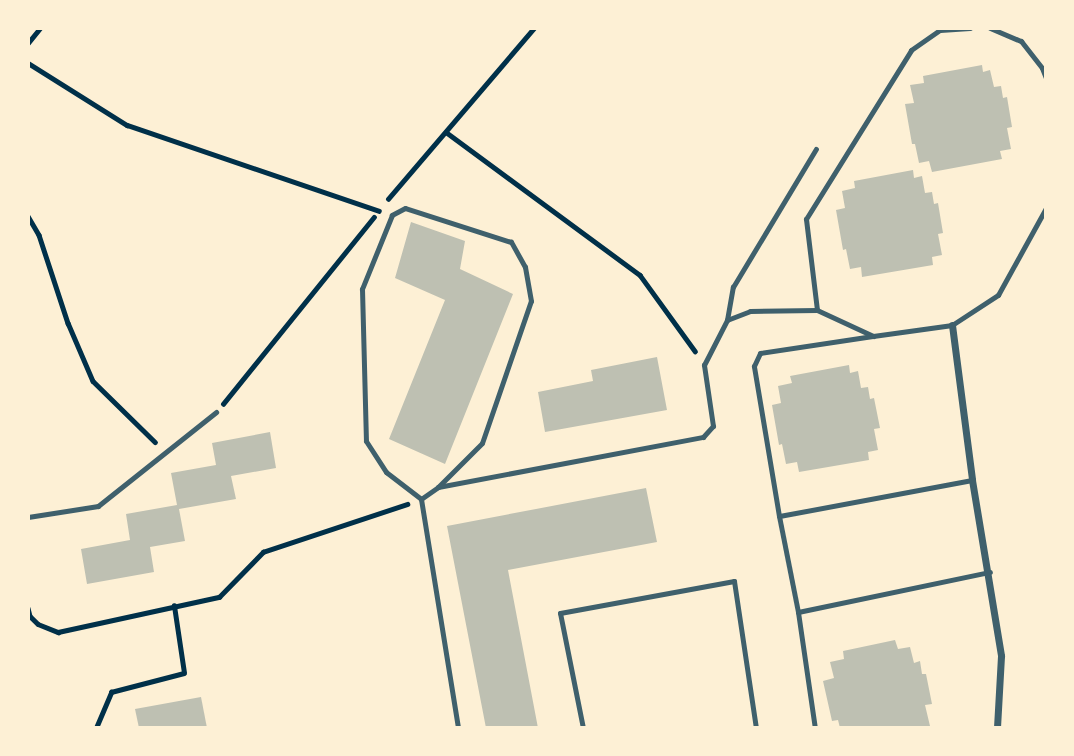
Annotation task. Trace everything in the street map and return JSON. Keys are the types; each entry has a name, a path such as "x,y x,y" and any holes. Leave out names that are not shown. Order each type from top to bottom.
{"street":[{"path":"952,325 972,480 990,572 1001,656 997,728"}],"lane":[{"path":"817,310 806,219 911,50 940,30 970,28"},
{"path":"989,28 1021,41 1042,68 1046,78"},
{"path":"438,487 704,437 713,426 704,365 727,320 733,287 816,149"},
{"path":"421,499 438,487 482,443 531,301 525,267 511,242 405,208 393,215 362,289 366,441 386,472 421,499 458,728"},
{"path":"815,728 798,612 754,366 760,353 952,325 998,295 1046,208"},
{"path":"727,320 750,311 817,310 873,336"},
{"path":"28,517 98,506 216,412"},
{"path":"779,516 972,480"},
{"path":"798,612 990,572"},
{"path":"583,728 560,613 734,580 756,728"}],"path":[{"path":"28,43 40,28"},
{"path":"216,412 379,211 534,28"},
{"path":"28,63 127,125 379,211"},
{"path":"446,132 640,275 704,365"},
{"path":"28,216 39,235 68,323 93,382 165,452"},
{"path":"28,608 30,616 38,624 58,632 219,597 263,552 421,499"},
{"path":"96,728 111,692 184,673 174,606"}],"building":[{"path":"982,65 983,72 990,70 994,87 1001,86 1003,98 1007,97 1012,127 1007,128 1011,149 1000,151 1002,159 932,172 929,161 919,163 915,144 912,144 905,104 914,103 910,85 924,83 923,76"},
{"path":"913,170 914,178 922,176 925,193 932,192 934,204 938,203 943,233 938,234 942,255 932,257 933,265 862,277 861,267 850,269 846,249 843,250 836,210 845,208 842,191 855,188 854,181"},
{"path":"411,222 465,241 460,269 513,294 445,464 389,439 445,300 395,278"},
{"path":"657,357 667,410 545,432 538,392 593,381 591,370"},
{"path":"849,365 850,373 858,371 861,388 868,387 870,399 874,398 880,428 874,429 878,450 868,452 869,460 799,472 797,462 786,464 782,444 779,445 772,405 781,403 778,386 792,383 790,376"},
{"path":"270,432 276,468 231,476 236,499 179,509 185,541 150,547 154,572 87,584 81,549 130,540 126,514 177,505 171,473 216,465 212,443"},
{"path":"646,488 657,542 508,570 538,728 486,728 447,526"},
{"path":"895,640 898,649 910,647 914,663 920,661 922,674 926,674 932,704 925,705 930,726 840,728 838,720 832,721 823,681 834,678 830,662 844,659 843,651"},
{"path":"201,697 207,728 139,728 135,709"}]}
